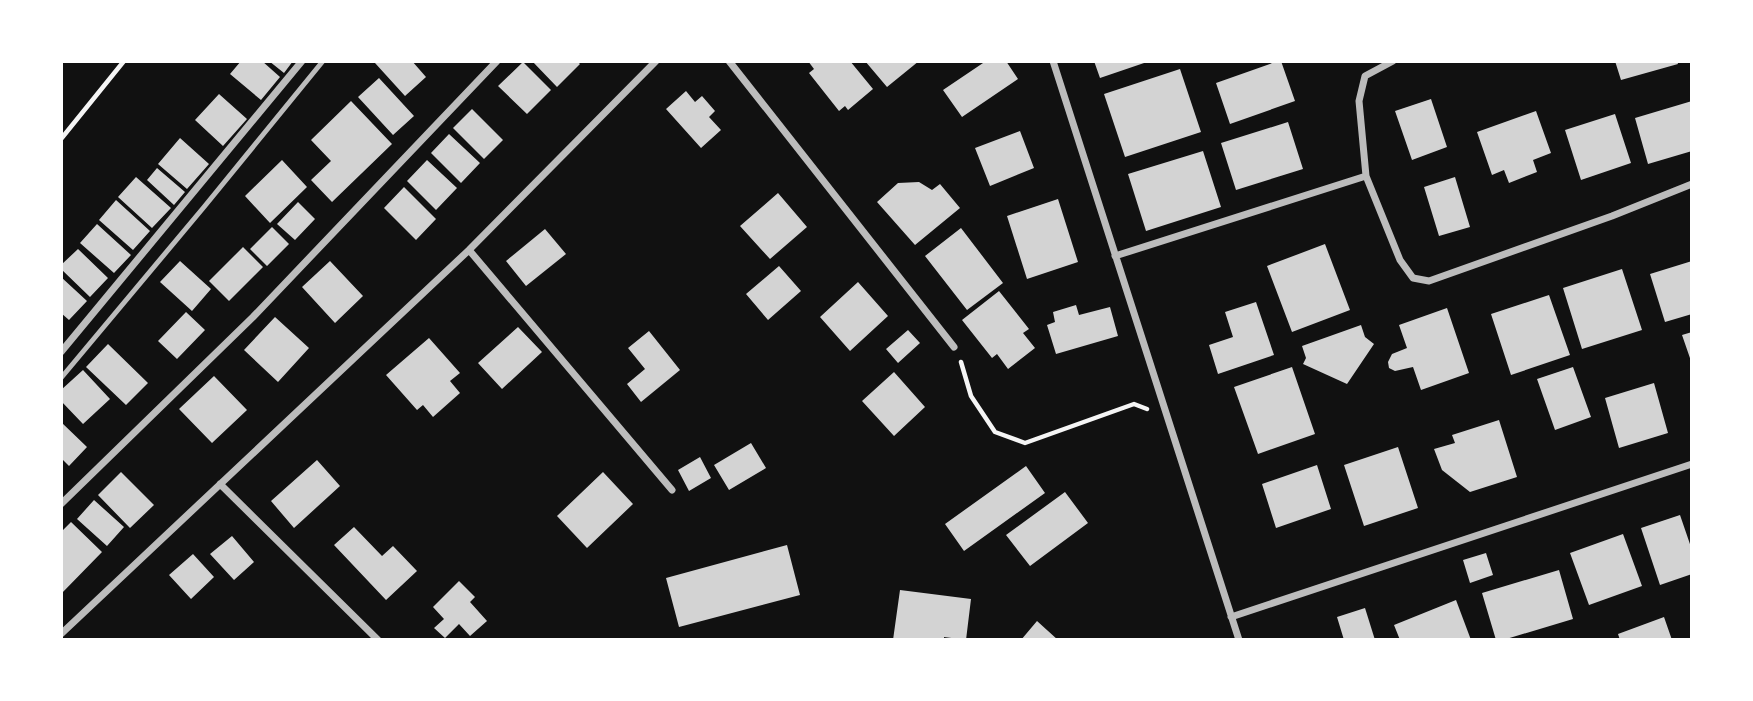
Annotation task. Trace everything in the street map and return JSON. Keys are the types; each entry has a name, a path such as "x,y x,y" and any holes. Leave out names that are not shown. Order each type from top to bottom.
{"street":[{"path":"61,352 302,61"},
{"path":"61,503 253,317 497,61"},
{"path":"61,634 469,250 656,61"},
{"path":"729,61 954,347"},
{"path":"1053,61 1239,640"},
{"path":"1393,61 1365,76 1359,101 1366,176 1400,260 1413,278 1429,281 1612,216 1692,184"},
{"path":"1115,256 1366,176"},
{"path":"469,250 672,491"},
{"path":"1231,617 1692,464"},
{"path":"220,484 378,640"}],"lane":[{"path":"61,378 323,61"}],"path":[{"path":"61,139 124,61"},
{"path":"954,347 971,396 995,432 1024,443 1134,404 1167,417"}],"building":[{"path":"241,61 262,61 280,77 261,100 230,74"},
{"path":"269,61 293,61 284,73"},
{"path":"412,61 426,77 405,96 375,63"},
{"path":"532,61 577,61 580,64 557,87"},
{"path":"808,61 850,61 873,89 848,110 845,106 839,111 809,73 814,69"},
{"path":"865,61 919,61 887,87"},
{"path":"986,61 1006,61 1018,79 962,117 943,90"},
{"path":"1094,61 1147,61 1147,62 1100,78"},
{"path":"1281,61 1295,101 1230,124 1216,83"},
{"path":"1615,61 1677,61 1678,64 1621,80"},
{"path":"523,62 551,90 527,114 498,86"},
{"path":"1180,69 1201,132 1125,157 1104,94"},
{"path":"379,78 414,116 393,135 358,97"},
{"path":"686,91 695,102 702,96 715,111 709,117 721,130 701,148 666,109"},
{"path":"219,94 247,119 223,146 195,120"},
{"path":"1431,99 1447,147 1412,160 1395,111"},
{"path":"351,101 392,144 332,202 311,180 331,161 311,140"},
{"path":"1692,101 1692,151 1648,164 1635,118"},
{"path":"472,109 503,140 484,159 453,128"},
{"path":"1536,111 1551,153 1533,160 1537,172 1509,183 1504,170 1492,175 1477,132"},
{"path":"1615,114 1631,163 1581,180 1565,130"},
{"path":"1288,122 1303,169 1236,190 1221,143"},
{"path":"1020,131 1034,168 990,186 975,148"},
{"path":"449,134 480,163 461,183 431,153"},
{"path":"180,138 209,164 187,189 158,164"},
{"path":"1203,151 1221,207 1146,231 1128,174"},
{"path":"282,160 307,187 270,223 245,196"},
{"path":"427,160 457,188 436,210 407,181"},
{"path":"157,168 185,192 174,205 147,180"},
{"path":"136,177 171,208 152,228 118,197"},
{"path":"1455,177 1470,227 1439,236 1424,187"},
{"path":"919,182 932,190 940,184 960,208 915,245 877,202 898,183"},
{"path":"404,187 436,219 416,240 384,208"},
{"path":"778,193 807,227 770,259 740,226"},
{"path":"1058,199 1078,262 1027,279 1007,216"},
{"path":"116,200 150,231 133,250 99,220"},
{"path":"298,202 315,219 295,240 277,224"},
{"path":"97,224 131,255 114,273 80,243"},
{"path":"272,227 289,244 267,266 250,249"},
{"path":"961,228 1003,283 967,310 925,256"},
{"path":"545,229 566,254 526,286 506,261"},
{"path":"1325,244 1350,310 1292,332 1267,266"},
{"path":"243,247 263,267 229,301 209,281"},
{"path":"78,249 108,278 90,297 61,269 61,265"},
{"path":"180,261 211,289 192,311 160,282"},
{"path":"330,261 363,296 335,323 302,287"},
{"path":"1692,261 1692,314 1665,322 1650,274"},
{"path":"779,266 801,291 768,320 746,294"},
{"path":"1622,269 1642,330 1582,349 1563,288"},
{"path":"61,277 87,301 69,320 61,313"},
{"path":"858,282 888,316 850,351 820,317"},
{"path":"999,291 1029,329 1023,333 1035,348 1008,369 997,354 992,358 962,320"},
{"path":"1549,295 1570,355 1511,375 1491,314"},
{"path":"1256,302 1274,355 1218,374 1209,345 1233,337 1225,312"},
{"path":"1076,305 1079,315 1110,307 1118,336 1056,354 1047,325 1055,322 1053,312"},
{"path":"1447,308 1469,373 1421,390 1413,367 1395,371 1389,368 1388,362 1392,354 1407,348 1399,325"},
{"path":"186,312 205,330 177,359 158,341"},
{"path":"275,317 309,348 278,382 244,350"},
{"path":"1361,325 1365,337 1374,344 1347,384 1303,364 1306,358 1302,346"},
{"path":"518,327 542,352 502,389 478,363"},
{"path":"908,330 920,343 898,363 886,349"},
{"path":"649,331 680,370 641,402 627,384 645,369 628,348"},
{"path":"1692,332 1692,361 1691,361 1682,335"},
{"path":"429,338 460,373 450,381 460,393 433,417 423,405 417,410 386,375"},
{"path":"108,344 148,383 126,405 86,367"},
{"path":"1292,367 1315,434 1258,454 1234,387"},
{"path":"1573,367 1591,417 1555,430 1537,379"},
{"path":"83,370 110,399 83,424 61,401 61,390"},
{"path":"894,372 925,407 894,436 862,401"},
{"path":"214,376 247,410 212,443 179,409"},
{"path":"1654,383 1668,433 1619,448 1605,398"},
{"path":"1499,420 1517,477 1470,492 1442,470 1434,449 1455,443 1452,435"},
{"path":"61,422 87,447 69,466 61,458"},
{"path":"751,443 766,468 729,490 714,465"},
{"path":"1398,447 1418,508 1364,526 1344,465"},
{"path":"700,457 711,478 689,491 678,470"},
{"path":"317,460 340,486 294,528 271,501"},
{"path":"1317,465 1331,509 1276,528 1262,484"},
{"path":"1026,466 1045,493 964,551 945,524"},
{"path":"121,472 154,505 130,528 98,495"},
{"path":"603,472 633,504 587,548 557,516"},
{"path":"1065,492 1088,523 1030,566 1006,535"},
{"path":"94,500 124,527 107,546 77,519"},
{"path":"1680,515 1692,550 1692,574 1660,585 1641,528"},
{"path":"71,522 102,552 61,594 61,532"},
{"path":"354,527 382,556 393,546 417,571 386,600 334,545"},
{"path":"1623,534 1642,586 1589,605 1570,553"},
{"path":"232,536 254,562 234,580 210,554"},
{"path":"787,545 800,595 679,627 666,578"},
{"path":"1486,553 1493,575 1470,583 1463,560"},
{"path":"193,554 214,577 191,599 169,575"},
{"path":"1559,570 1573,619 1496,640 1482,593"},
{"path":"459,581 475,597 470,602 487,621 470,636 459,624 445,638 434,628 444,619 433,607"},
{"path":"900,590 971,599 966,640 944,637 944,640 893,640"},
{"path":"1456,600 1471,640 1400,640 1394,625"},
{"path":"1365,608 1375,640 1344,640 1337,617"},
{"path":"1664,617 1672,640 1620,640 1618,634"},
{"path":"1037,621 1058,640 1021,640"}]}
